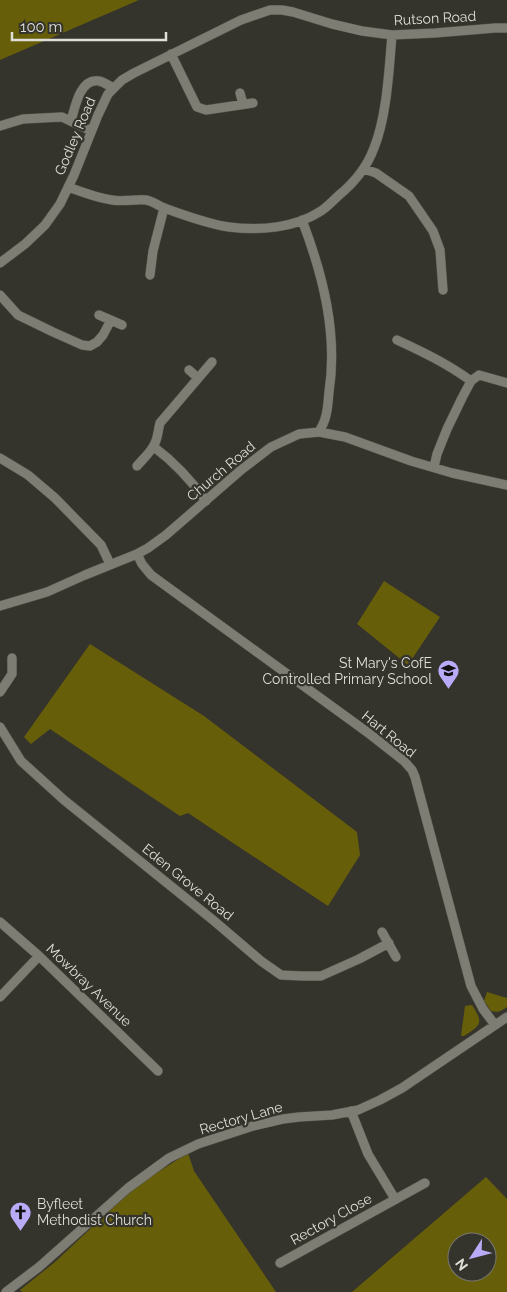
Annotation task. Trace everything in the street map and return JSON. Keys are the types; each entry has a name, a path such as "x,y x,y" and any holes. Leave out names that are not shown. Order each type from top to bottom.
{"street":[{"name":"Godley Road","path":"0,263 25,244 45,225 60,204 108,94 122,80 242,20 270,10 282,10 306,16"},
{"name":"Rutson Road","path":"306,16 339,26 392,35 507,28"},
{"path":"68,187 92,196 113,200 147,200 164,208 203,221 228,227 262,229 302,220 322,211 349,187 364,169 374,148 382,118 392,35"},
{"path":"171,54 197,107 206,110 253,103"},
{"path":"71,121 75,105 83,87 92,81 114,88"},
{"path":"240,93 243,104"},
{"path":"0,126 23,119 62,117 91,131"},
{"path":"364,169 376,173 409,196 433,231 440,250 443,290"},
{"path":"150,275 153,251 164,208"},
{"path":"302,220 312,247 325,294 331,340 331,380 325,419 319,432"},
{"path":"0,295 18,315 82,345 90,346 97,342 111,320"},
{"path":"100,315 122,326"},
{"path":"397,340 428,354 455,369 471,381"},
{"path":"137,466 154,446 160,423 212,362"},
{"path":"189,370 198,378"},
{"path":"434,467 447,429 471,381 479,375 507,383"},
{"name":"Church Road","path":"0,606 47,592 148,548 241,470 272,447 300,434 319,432 345,437 411,461 452,473 507,485"},
{"path":"154,446 180,468 206,500"},
{"path":"0,458 28,475 55,498 101,545 110,564"},
{"name":"Hart Road","path":"137,554 151,575 367,732 404,761 412,770 471,986 483,1009 495,1025"},
{"path":"0,692 12,674 12,658"},
{"name":"Eden Grove Road","path":"0,727 20,761 64,800 261,961 281,975 321,976 389,943"},
{"name":"Mowbray Avenue","path":"0,922 39,956 158,1070"},
{"path":"382,932 396,957"},
{"path":"0,997 39,956"},
{"name":"Rectory Lane","path":"6,1292 52,1255 128,1188 169,1158 198,1144 253,1126 291,1118 332,1115 358,1110 402,1088 507,1017"},
{"name":"Rectory Close","path":"351,1111 368,1154 395,1199"},
{"name":"Rectory Close","path":"280,1263 425,1183"}],"shaded area":[{"path":"0,0 139,0 0,60"},
{"path":"384,581 440,617 408,665 357,624"},
{"path":"90,644 204,716 357,832 360,855 328,906 188,813 180,816 50,729 31,744 24,737"},
{"path":"487,992 507,998 507,1007 496,1012 491,1011 484,1001"},
{"path":"472,1005 478,1016 479,1023 470,1032 461,1036 465,1006"},
{"path":"188,1153 194,1171 276,1292 22,1292 20,1290 55,1262 144,1181"},
{"path":"486,1177 507,1199 507,1292 352,1292"}],"place":[{"name":"St Mary's CofE Controlled Primary School","path":"448,690"},
{"name":"Byfleet Methodist Church","path":"21,1231"}]}
